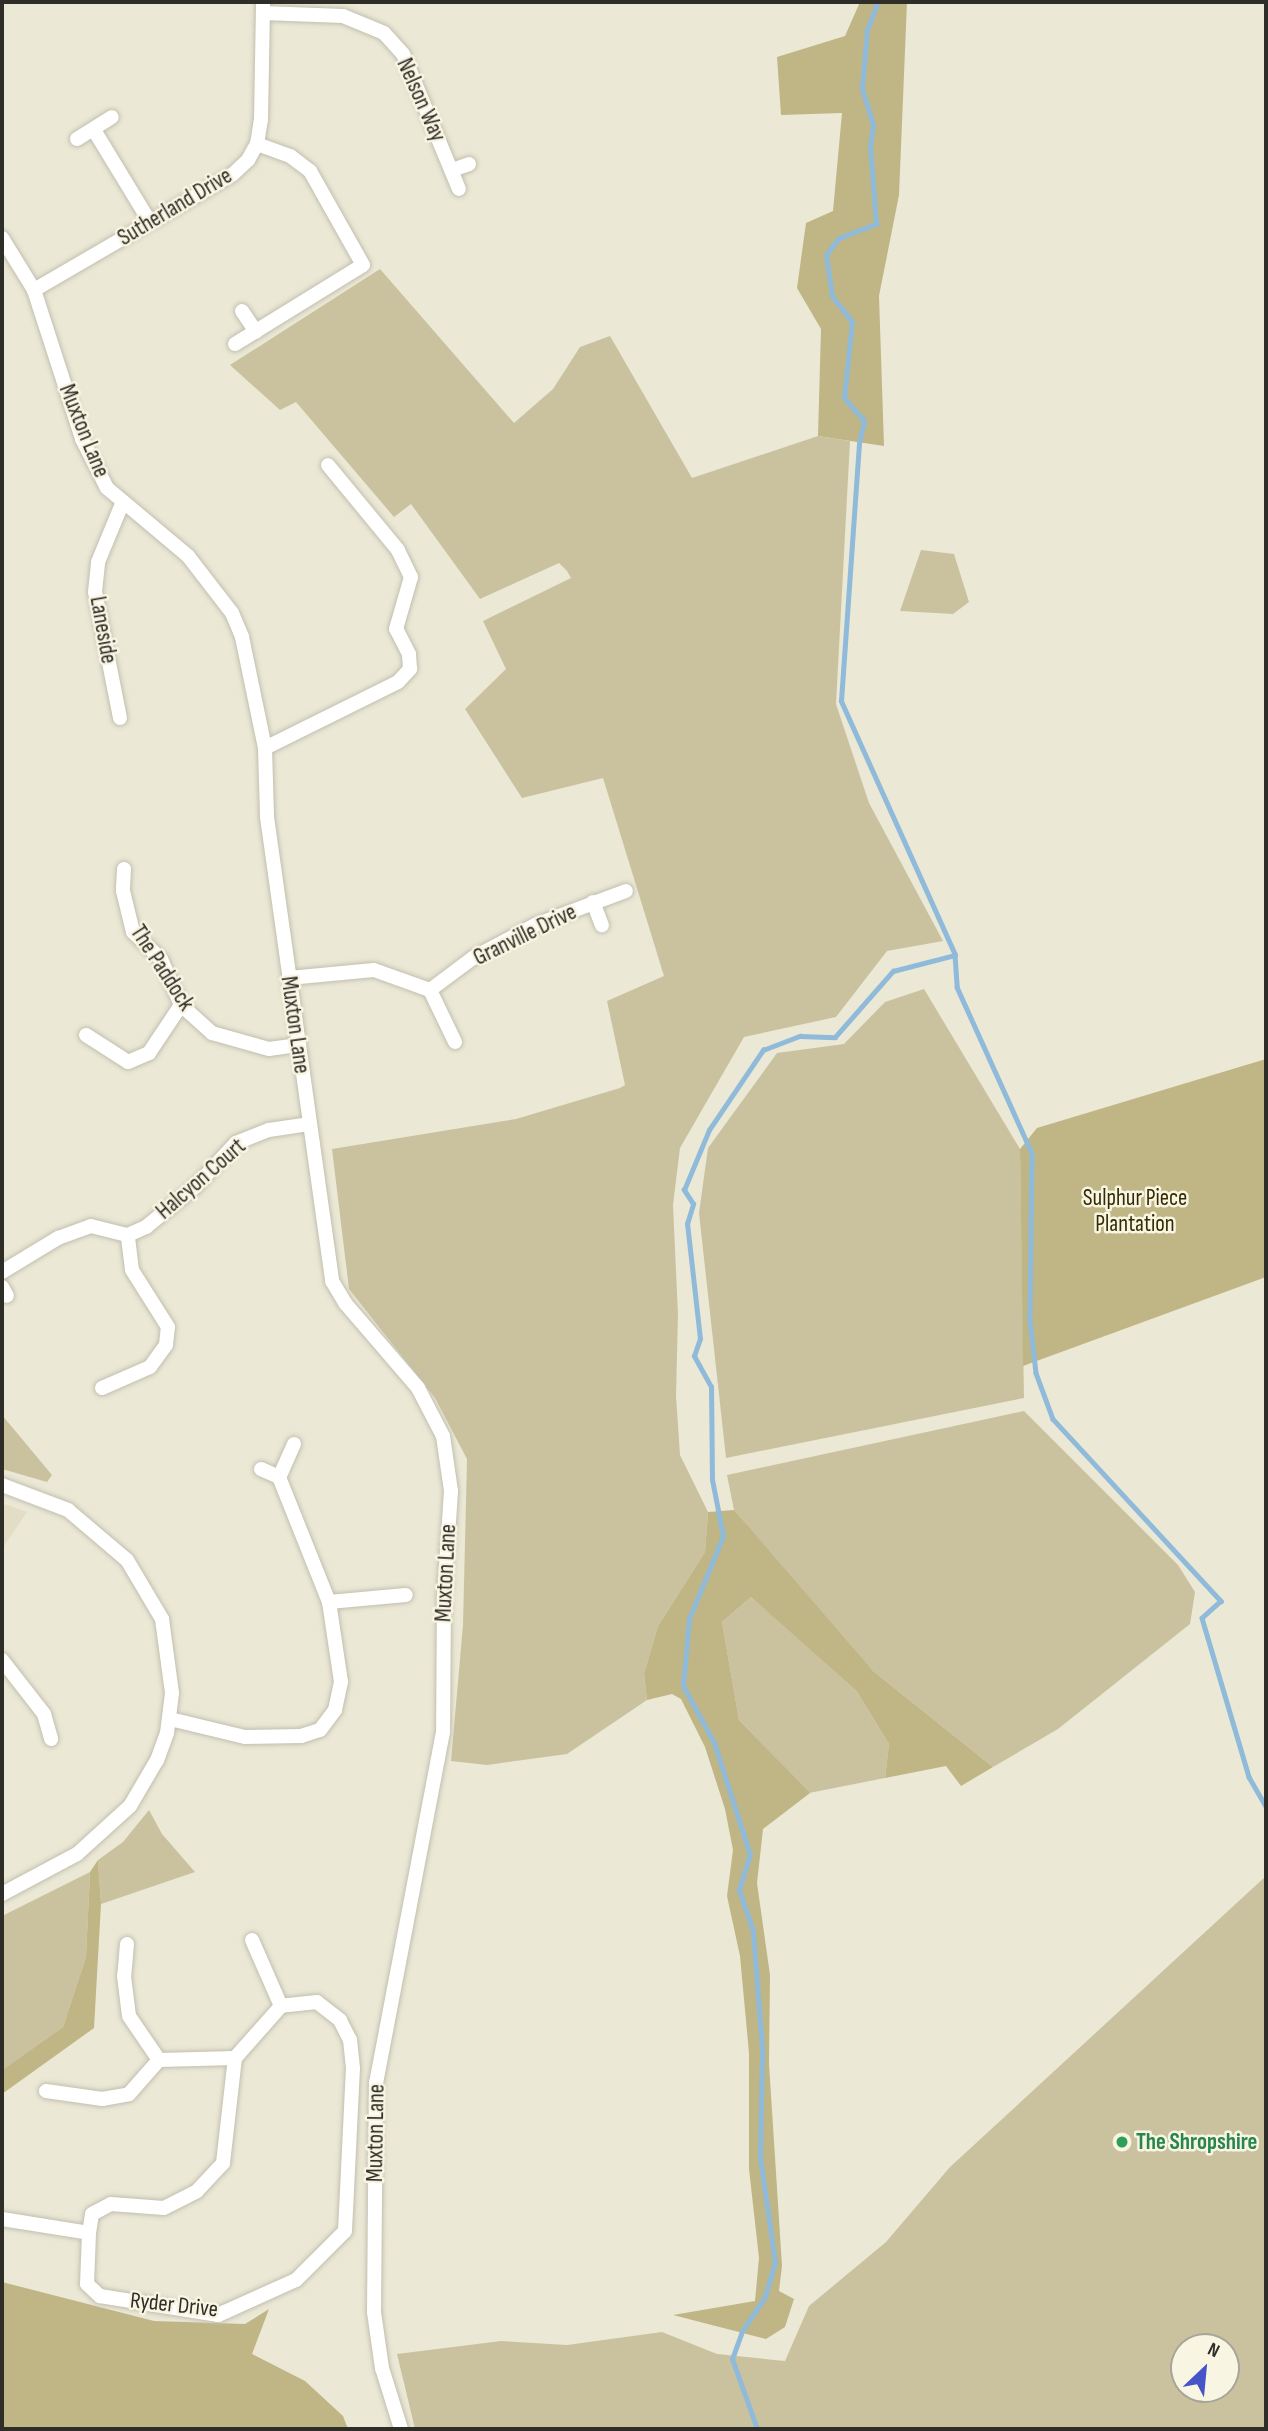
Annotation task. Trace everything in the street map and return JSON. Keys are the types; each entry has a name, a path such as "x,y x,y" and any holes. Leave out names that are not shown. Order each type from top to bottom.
{"street":[{"path":"235,344 363,265 310,171 290,156 257,144 263,7"},
{"name":"Nelson Way","path":"263,7 343,16 384,33 403,54 459,189"},
{"path":"77,139 112,117"},
{"path":"94,130 150,222"},
{"name":"Sutherland Drive","path":"34,290 233,174 257,144"},
{"name":"Nelson Way","path":"452,170 469,164"},
{"name":"Muxton Lane","path":"2,238 34,290 82,439 107,488 122,504 188,556 232,613 242,637 265,748 267,817 332,1280 345,1303 418,1388 443,1436 451,1491 444,1595 443,1732 376,2082 374,2312 382,2368 401,2429"},
{"path":"242,311 256,332"},
{"path":"265,748 398,682 410,668 409,654 396,629 411,577 398,550 328,465"},
{"name":"Laneside","path":"120,718 95,592 99,562 122,504"},
{"name":"The Paddock","path":"124,869 123,891 133,932 161,959 181,1005 212,1032 269,1049 299,1045"},
{"name":"Granville Drive","path":"430,990 473,958 524,931 626,891"},
{"path":"593,902 602,925"},
{"path":"289,978 374,970 430,990 455,1042"},
{"path":"86,1035 128,1062 149,1053 181,1005"},
{"name":"Halcyon Court","path":"128,1235 146,1227 196,1186 236,1143 269,1130 309,1124"},
{"path":"2,1272 58,1238 91,1226 128,1235 132,1270 168,1327 166,1345 150,1367 102,1388"},
{"path":"279,1477 294,1444"},
{"path":"170,1718 246,1737 301,1736 320,1730 335,1710 341,1682 329,1602 279,1477 261,1469"},
{"path":"2,1485 68,1510 99,1532 142,1580 162,1619 172,1693 170,1718 145,1785 113,1825 77,1854 2,1894"},
{"path":"329,1602 406,1595"},
{"path":"2,1660 44,1714 51,1739"},
{"path":"46,2091 102,2099 129,2094 159,2060 235,2059 281,2006 252,1940"},
{"path":"127,1944 124,1976 130,2016 159,2060"},
{"name":"Ryder Drive","path":"235,2059 223,2163 197,2191 164,2208 111,2204 92,2214 87,2284 100,2296 218,2315 296,2280 328,2251 345,2231 350,2194 350,2040 340,2020 317,2002 281,2006"},
{"path":"2,2219 89,2234"}],"shaded area":[{"path":"380,269 514,423 553,389 580,347 610,336 692,478 818,436 850,441 836,704 869,803 943,941 887,951 836,1017 744,1037 680,1148 673,1205 678,1315 676,1396 680,1455 708,1512 705,1552 658,1626 644,1674 647,1700 567,1754 487,1765 451,1761 463,1625 467,1459 435,1398 349,1289 332,1149 516,1119 620,1088 625,1085 607,1001 664,976 603,778 522,798 465,709 506,669 483,621 571,578 567,571 559,563 480,599 411,504 394,517 296,402 280,410 230,365"},
{"path":"921,550 954,554 969,602 953,614 900,611"},
{"path":"924,989 1020,1149 1024,1398 726,1458 699,1213 708,1148 777,1053 844,1044 885,1002"},
{"path":"1024,1411 1178,1565 1195,1592 1190,1624 1058,1729 993,1767 873,1671 828,1624 734,1510 727,1475"},
{"path":"2,1415 52,1475 47,1482 2,1469"},
{"path":"2,1503 27,1512 2,1549"},
{"path":"751,1597 853,1685 889,1744 885,1778 809,1793 739,1720 722,1622"},
{"path":"149,1810 162,1834 195,1872 101,1904 98,1860 123,1842"},
{"path":"90,1872 86,1957 63,2027 2,2070 2,1916"},
{"name":"The Shropshire","path":"1266,1876 1266,2429 415,2429 397,2354 501,2341 567,2345 662,2332 717,2354 785,2361 809,2306 886,2242 950,2167"}],"green space":[{"path":"860,2 907,2 899,195 879,296 884,446 818,436 821,329 797,288 806,223 833,211 842,113 781,115 777,57 845,36"},
{"name":"Sulphur Piece Plantation","path":"1266,1059 1266,1277 1023,1366 1020,1149 1037,1128"},
{"path":"734,1510 873,1671 993,1767 961,1786 946,1766 885,1778 889,1744 856,1690 751,1597 722,1622 739,1720 810,1793 763,1829 757,1883 770,1975 769,2064 782,2266 779,2291 794,2299 785,2327 766,2339 673,2315 755,2301 759,2258 749,2169 749,2053 740,1956 727,1896 733,1850 725,1809 705,1747 681,1699 672,1694 647,1700 644,1674 658,1626 705,1552 708,1512"},
{"path":"98,1860 101,1904 94,2028 2,2094 2,2070 63,2027 86,1957 90,1872"},
{"path":"2,2282 154,2321 245,2324 269,2309 252,2354 305,2381 343,2416 348,2429 2,2429"}],"waterway":[{"path":"757,2429 732,2359 742,2331 765,2297 775,2263 760,2157 762,2049 753,1931 739,1890 750,1855 714,1743 683,1686 689,1619 723,1536 712,1480 711,1387 694,1356 700,1339 687,1224 693,1204 684,1190 709,1130 763,1050 800,1036 835,1037 893,971 955,955 841,701 859,443 864,421 844,398 852,322 832,296 826,255 839,238 876,224 870,146 873,125 862,88 867,30 878,2"},
{"path":"955,955 957,987 1032,1153 1030,1320 1036,1373 1053,1419 1221,1601 1202,1618 1249,1777 1266,1807"}],"place":[{"name":"The Shropshire","path":"1122,2142"}]}
